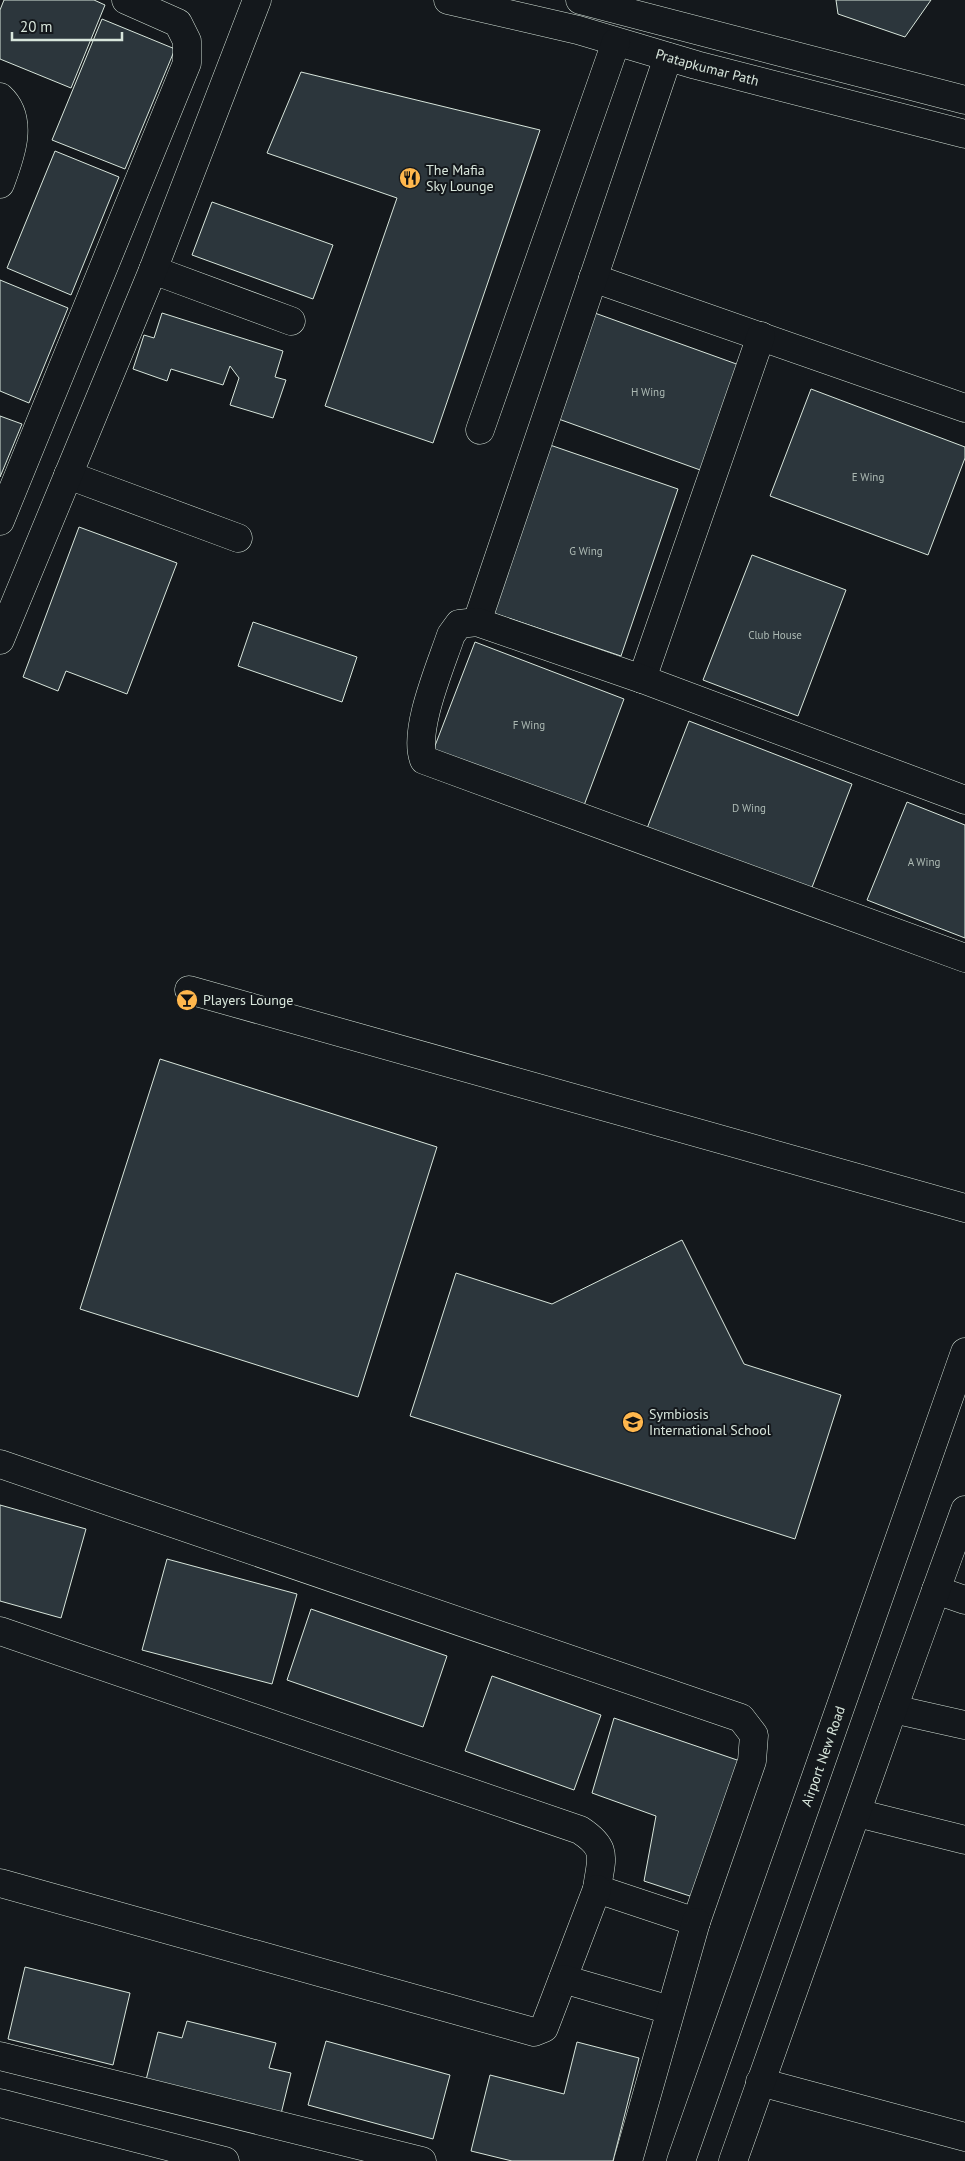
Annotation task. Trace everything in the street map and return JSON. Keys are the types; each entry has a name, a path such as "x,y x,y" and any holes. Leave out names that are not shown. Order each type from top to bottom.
{"street":[{"path":"0,521 186,63 187,41 178,23 126,0"},
{"path":"0,640 153,270 257,0"},
{"name":"Pratapkumar Path","path":"448,0 578,30 668,57 965,134"},
{"path":"580,0 965,100"},
{"path":"480,430 616,42"},
{"path":"768,83 778,52"},
{"path":"477,622 668,57"},
{"path":"0,97 6,102 16,130 8,163 0,184"},
{"path":"153,270 291,321"},
{"path":"593,278 965,408"},
{"path":"642,679 761,336"},
{"path":"68,475 238,538"},
{"path":"965,800 642,679 477,622 459,624 451,635 421,730 420,751 424,760 965,958"},
{"path":"189,990 965,1208"},
{"name":"Airport New Road","path":"681,2161 965,1352"},
{"path":"0,1464 741,1718 754,1735 752,1761 696,1922 628,2161"},
{"path":"733,2161 892,1709 965,1510"},
{"path":"936,1590 965,1600"},
{"path":"0,1631 580,1830 595,1840 601,1852 597,1888 544,2028 534,2032 0,1883"},
{"path":"892,1709 965,1725"},
{"path":"857,1813 965,1840"},
{"path":"597,1888 696,1922"},
{"path":"563,1979 670,2010"},
{"path":"0,2056 422,2161"},
{"path":"760,2082 965,2137"},
{"path":"0,2102 225,2161"}],"building":[{"path":"4,0 94,0 105,5 71,88 0,59 0,10"},
{"path":"836,0 931,0 905,37 838,14"},
{"path":"102,19 175,49 125,169 52,140"},
{"path":"301,72 540,130 433,443 325,406 397,198 267,153"},
{"path":"55,151 119,177 71,295 7,268"},
{"path":"212,202 333,245 313,299 192,255"},
{"path":"0,280 68,308 29,403 0,391"},
{"path":"592,312 742,366 703,471 553,417"},
{"path":"162,313 283,351 275,377 286,380 273,418 230,405 239,378 230,366 223,385 171,369 167,381 133,369 144,335 154,338"},
{"path":"811,389 965,447 965,458 928,555 770,496"},
{"path":"0,416 22,424 0,477"},
{"path":"550,445 678,489 621,656 493,613"},
{"path":"79,527 177,563 127,694 66,671 58,691 23,677"},
{"path":"752,555 846,590 798,716 703,680"},
{"path":"253,622 357,657 342,702 238,666"},
{"path":"475,642 624,699 583,808 433,751"},
{"path":"689,721 852,784 809,895 646,831"},
{"path":"907,802 965,825 965,938 867,900"},
{"path":"160,1059 437,1147 358,1397 80,1309"},
{"path":"682,1240 744,1364 841,1395 795,1539 410,1416 456,1273 552,1304"},
{"path":"0,1505 86,1529 61,1618 0,1601"},
{"path":"167,1559 297,1594 272,1684 142,1650"},
{"path":"311,1609 447,1656 423,1727 287,1680"},
{"path":"492,1676 601,1715 574,1790 465,1751"},
{"path":"614,1718 743,1762 696,1898 644,1881 656,1816 592,1793"},
{"path":"25,1967 130,1993 113,2065 8,2039"},
{"path":"187,2021 276,2043 269,2068 291,2073 279,2122 144,2088 158,2032 182,2038"},
{"path":"326,2041 450,2075 433,2139 308,2105"},
{"path":"577,2042 639,2058 613,2161 512,2161 471,2151 490,2075 564,2094"}],"place":[{"name":"The Mafia Sky Lounge","path":"410,178"},
{"name":"Players Lounge","path":"187,1000"},
{"name":"Symbiosis International School","path":"633,1422"}]}
